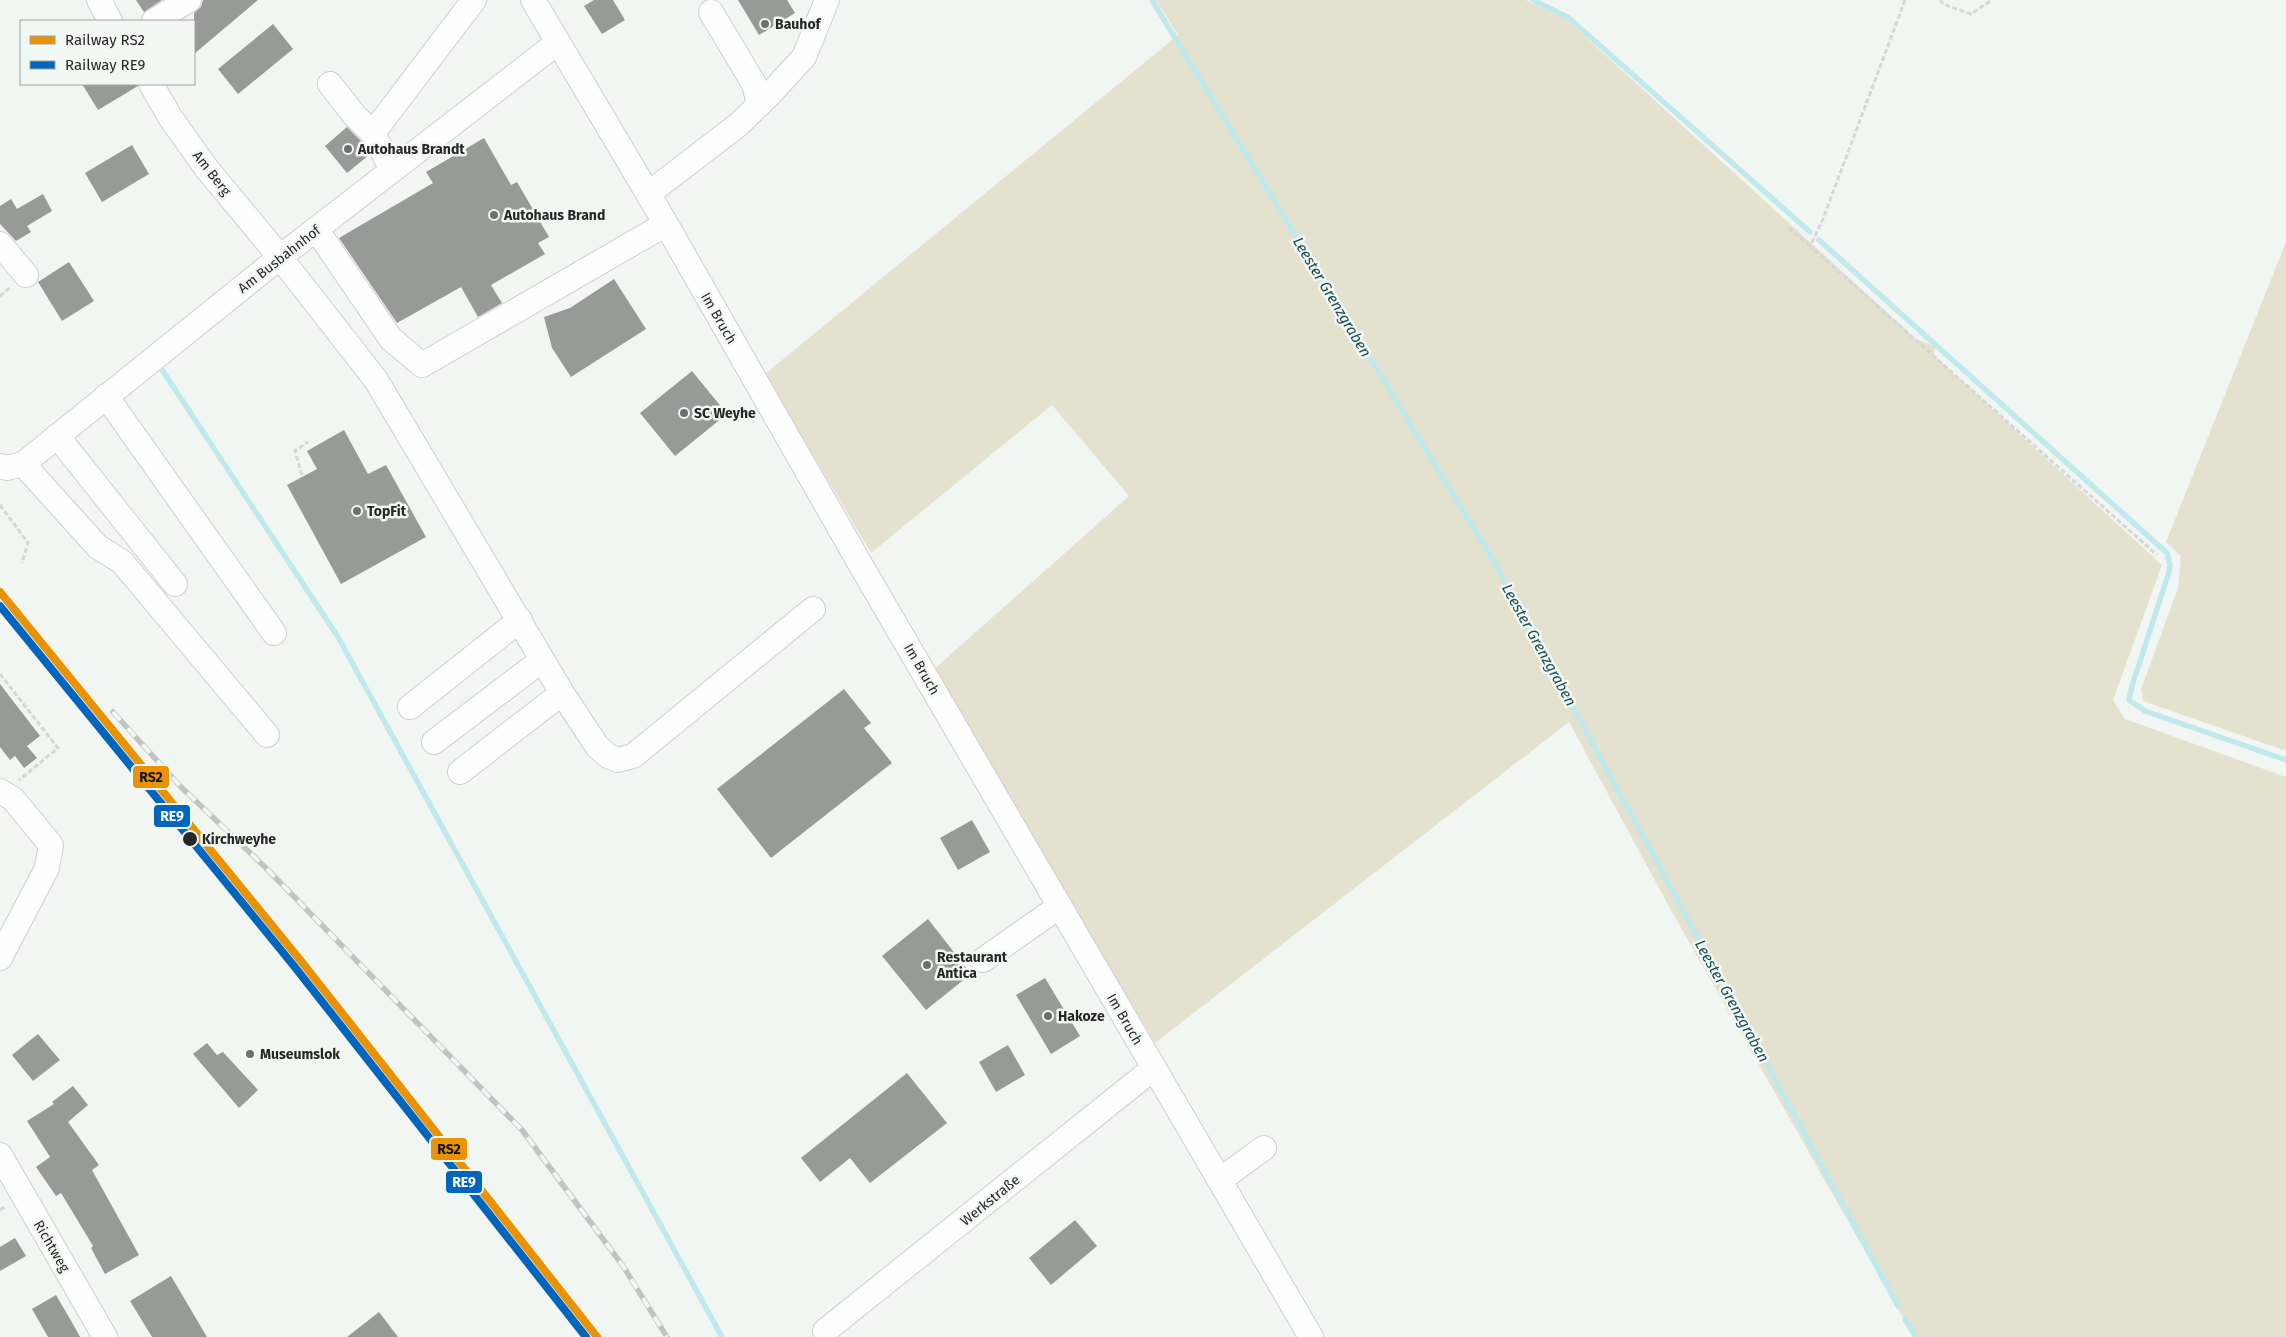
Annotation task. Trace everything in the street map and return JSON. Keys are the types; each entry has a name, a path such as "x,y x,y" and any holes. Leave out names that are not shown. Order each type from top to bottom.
{"street":[{"path":"99,0 109,20"},
{"path":"156,20 189,0"},
{"path":"373,134 474,0"},
{"name":"Im Bruch","path":"533,0 666,224 1311,1337"},
{"path":"648,194 738,125 804,57 827,0"},
{"path":"711,12 754,84 759,105"},
{"name":"Am Busbahnhof","path":"11,465 57,436 280,257 557,43"},
{"path":"330,84 355,116 373,134 392,170"},
{"name":"Am Berg","path":"152,85 170,117 207,169 280,257 376,380 562,693 597,746 608,756 618,760 633,756 813,609"},
{"path":"316,229 391,339 422,365 666,224"},
{"path":"0,244 26,275"},
{"path":"106,396 274,633"},
{"path":"57,436 175,584"},
{"path":"11,465 98,547 122,562 267,735"},
{"path":"410,708 520,620"},
{"path":"434,742 542,660"},
{"path":"460,772 562,693"},
{"path":"0,958 47,868 51,845 13,799 9,786"},
{"path":"983,960 1060,906"},
{"name":"Werkstraße","path":"825,1331 1154,1068"},
{"path":"1220,1180 1264,1148"},
{"name":"Richtweg","path":"2,1162 105,1337"}],"path":[{"path":"1810,246 1822,220 1905,0"},
{"path":"1940,0 1943,4 1971,14 1992,0"},
{"path":"1789,228 2156,555"},
{"path":"302,475 295,451 308,442"},
{"path":"0,505 28,543 22,563"},
{"path":"0,674 58,748 9,786"}],"shaded area":[{"path":"1156,0 1526,0 1567,20 1916,339 1936,347 1933,355 2162,565 2113,700 2125,719 2286,777 2286,1337 1914,1337 1672,912 1569,722 1155,1043 932,671 1129,496 1052,405 871,553 765,374 1178,35"},
{"path":"2286,242 2286,751 2143,701 2141,689 2178,588 2181,556 2166,542"}],"building":[{"path":"136,0 162,0 144,12"},
{"path":"203,0 258,0 195,53 194,13 201,7"},
{"path":"594,0 613,0 625,20 602,34 584,6"},
{"name":"Bauhof","path":"738,0 787,0 795,13 759,35"},
{"path":"273,24 293,49 238,94 218,69"},
{"path":"83,85 138,85 138,86 98,110"},
{"name":"Autohaus Brandt","path":"347,127 362,142 369,155 347,173 325,146"},
{"path":"484,138 511,185 517,182 549,237 538,243 545,254 491,285 502,303 478,317 461,287 397,323 339,238 433,183 426,172"},
{"path":"132,145 149,174 102,202 85,173"},
{"path":"43,194 52,211 27,226 31,232 16,241 0,224 0,206 11,199 17,209"},
{"path":"69,262 94,301 62,321 38,282"},
{"path":"614,279 646,329 571,377 552,348 544,317 570,308"},
{"name":"SC Weyhe","path":"692,371 727,414 675,456 640,413"},
{"name":"TopFit","path":"344,430 368,474 386,465 426,537 341,584 287,485 317,469 307,451"},
{"path":"0,684 40,736 27,746 37,758 24,768 15,756 10,760 0,747"},
{"path":"844,689 871,723 864,728 892,763 771,858 717,789"},
{"path":"972,820 990,852 958,870 940,838"},
{"name":"Restaurant Antica","path":"928,919 971,974 926,1010 882,956"},
{"name":"Hakoze","path":"1045,978 1080,1036 1051,1054 1016,995"},
{"path":"38,1034 60,1060 33,1081 12,1055"},
{"path":"207,1043 217,1055 223,1052 258,1090 239,1108 193,1054"},
{"path":"1008,1045 1025,1075 996,1092 979,1062"},
{"path":"907,1073 947,1123 870,1183 850,1158 820,1182 801,1158"},
{"path":"73,1086 88,1105 68,1122 99,1165 92,1170 139,1255 105,1274 91,1248 93,1246 61,1193 56,1196 36,1167 50,1157 27,1121 54,1104 52,1102"},
{"path":"1075,1220 1097,1246 1051,1285 1029,1258"},
{"path":"15,1238 26,1256 0,1271 0,1247"},
{"path":"171,1276 207,1337 152,1337 130,1301"},
{"path":"56,1295 80,1337 48,1337 32,1309"},
{"path":"379,1312 398,1337 347,1337"}],"waterway":[{"name":"Leester Grenzgraben","path":"1152,0 1493,560 1898,1306"},
{"path":"1533,0 1569,18 1810,232"},
{"path":"1819,240 2167,553 2170,565 2169,572 2129,700 2145,711 2286,760"},
{"path":"159,365 338,637 722,1337"},
{"name":"Leester Grenzgraben","path":"1905,1319 1916,1337"}],"railway":[{"path":"113,712 180,786 266,868 522,1130 623,1266 667,1337"}],"rail line":[{"name":"RS2","path":"0,592 301,961 597,1337"},
{"name":"RE9","path":"0,606 294,966 586,1337"}],"place":[{"name":"Bauhof","path":"765,24"},
{"name":"Autohaus Brandt","path":"348,149"},
{"name":"Autohaus Brand","path":"494,215"},
{"name":"SC Weyhe","path":"684,413"},
{"name":"TopFit","path":"357,511"},
{"name":"Kirchweyhe","path":"190,839"},
{"name":"Restaurant Antica","path":"927,965"},
{"name":"Hakoze","path":"1048,1016"},
{"name":"Museumslok","path":"250,1054"}]}
